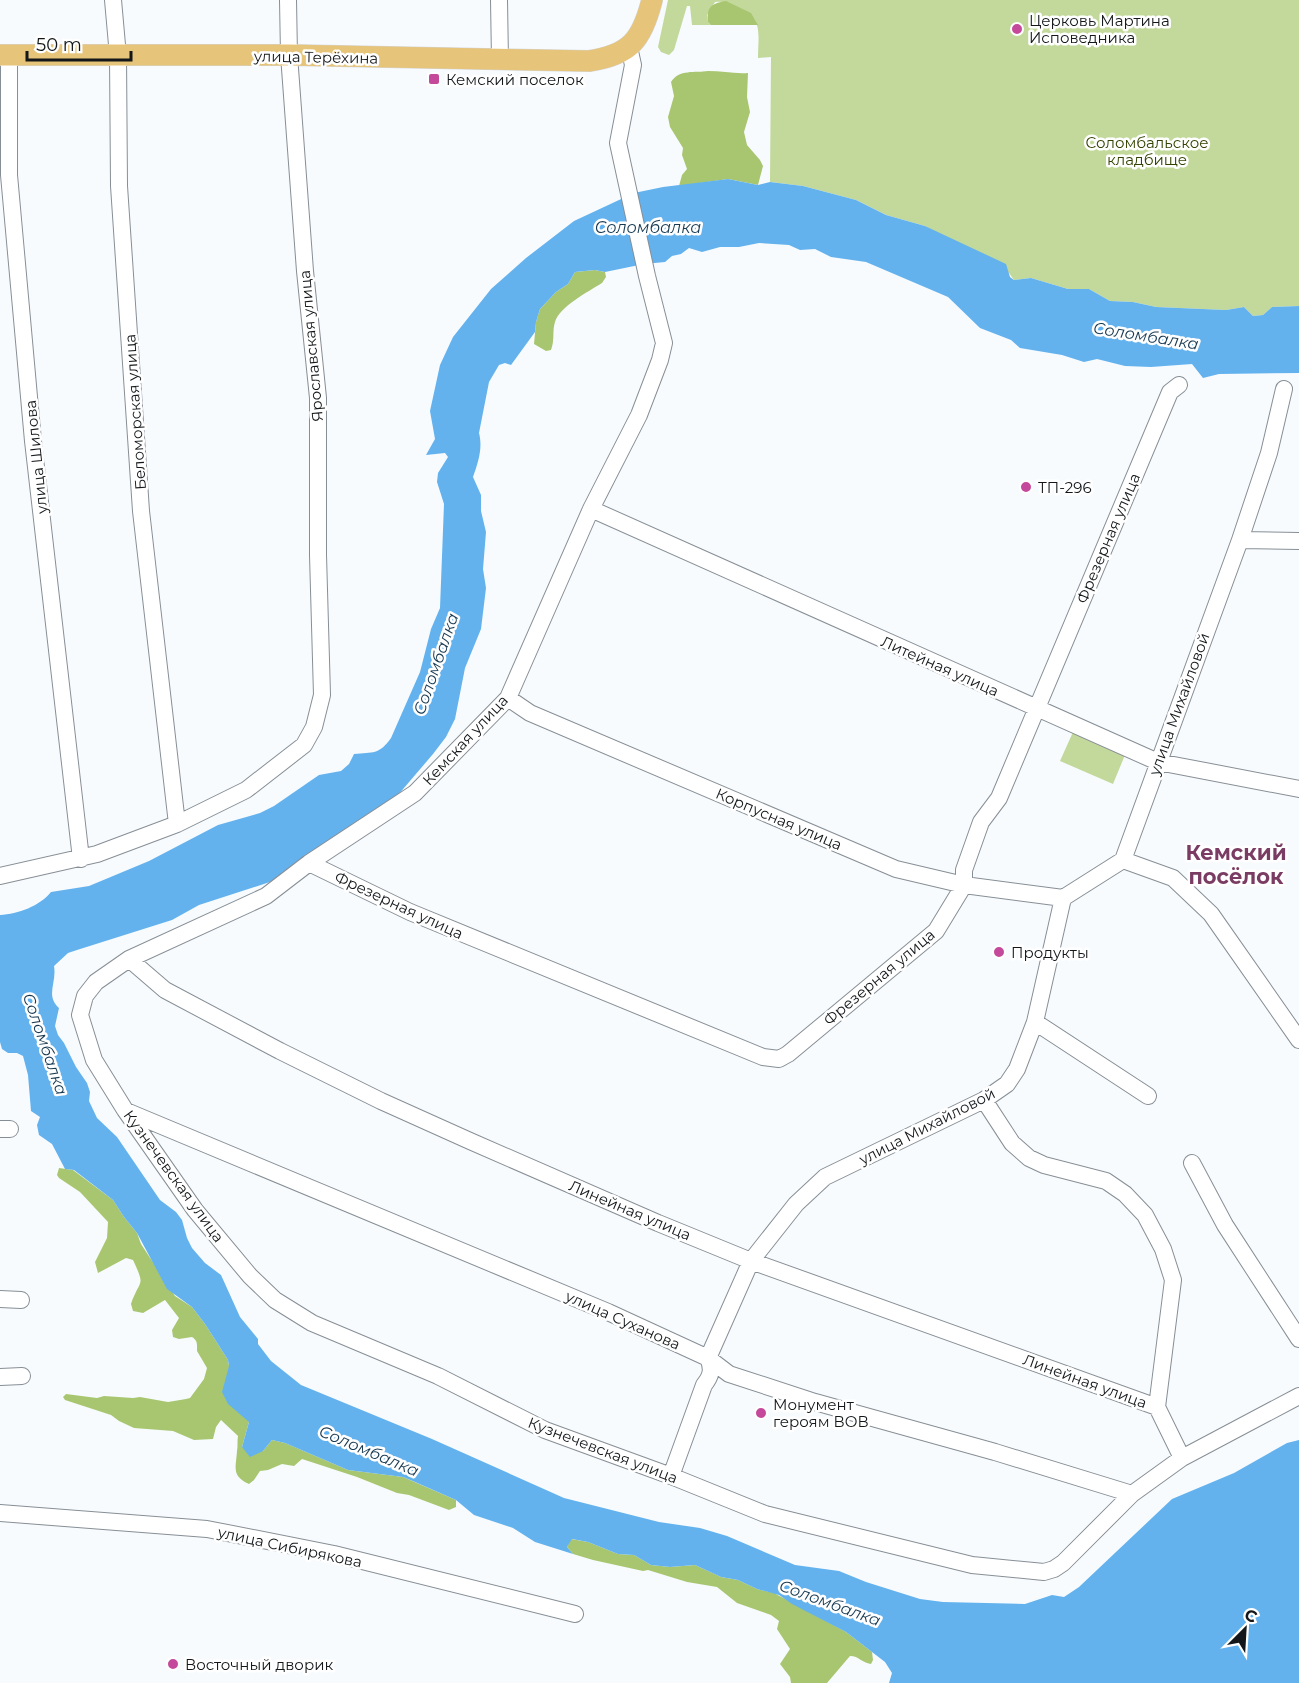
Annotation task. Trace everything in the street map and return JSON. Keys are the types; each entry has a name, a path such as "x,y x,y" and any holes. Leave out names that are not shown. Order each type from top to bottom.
{"main road":[{"path":"628,47 642,29 652,0"},
{"name":"улица Терёхина","path":"4,55 289,55 589,61 608,58 628,47"}],"street":[{"name":"Беломорская улица","path":"113,0 118,56 119,186 141,511 177,824"},
{"name":"Ярославская улица","path":"177,824 246,790 304,745 314,727 322,695 318,555 318,398 305,271 289,55 288,0"},
{"path":"499,0 500,60"},
{"name":"Кемская улица","path":"96,982 129,959 266,896 309,863 415,792 508,698 591,509 639,415 664,343 618,143 633,64 628,47"},
{"name":"улица Шилова","path":"4,55 9,175 33,441 81,859"},
{"name":"Фрезерная улица","path":"309,863 410,912 464,935 763,1057 779,1059 788,1054 936,931 964,885 964,870 981,822 999,798 1170,392 1179,385"},
{"name":"улица Михайловой","path":"1123,860 1240,540 1269,453 1284,388"},
{"name":"Литейная улица","path":"591,509 1158,762 1299,789"},
{"path":"1240,540 1299,541"},
{"name":"Корпусная улица","path":"508,698 530,713 896,869 964,885 1063,898"},
{"path":"0,876 81,859 177,824"},
{"path":"1063,898 1123,860 1173,878 1211,915 1299,1040"},
{"name":"улица Михайловой","path":"670,1476 704,1385 710,1377 712,1367 708,1358 751,1261 796,1204 825,1177 984,1100 1007,1084 1017,1069 1035,1022 1063,898"},
{"name":"Линейная улица","path":"129,959 165,990 280,1051 381,1101 649,1219 751,1261 1157,1407"},
{"name":"Кузнечевская улица","path":"96,982 85,996 80,1015 94,1060 125,1110 195,1210 250,1276 275,1300 312,1323 438,1376 544,1430 765,1514 972,1565 1044,1572 1063,1563 1132,1494 1182,1458 1299,1396"},
{"path":"1035,1022 1148,1095"},
{"path":"984,1100 1011,1143 1029,1158 1044,1165 1106,1180 1125,1194 1144,1215 1163,1249 1173,1280 1157,1407 1182,1458"},
{"name":"улица Суханова","path":"125,1110 424,1237 608,1312 708,1358 729,1374 815,1402 995,1452 1132,1494"},
{"path":"1192,1163 1225,1225 1299,1339"},
{"path":"0,1299 21,1300"},
{"path":"0,1377 22,1376"},
{"name":"улица Сибирякова","path":"0,1513 207,1529 334,1554 575,1614"}],"green space":[{"name":"Соломбальское кладбище","path":"668,0 1299,0 1299,306 1272,307 1263,315 1253,316 1244,307 1226,310 1156,307 1133,302 1110,301 1089,289 1068,289 1031,278 1014,280 1009,273 925,226 886,215 856,200 803,186 770,182 771,57 758,58 756,21 746,11 729,3 715,2 707,15 711,25 692,25 690,6 687,6 674,50 669,55 661,52 658,47"},
{"path":"726,1 751,13 758,25 711,25 708,22 709,9 717,3"},
{"path":"708,71 748,73 747,97 750,112 744,132 747,145 763,166 758,185 728,179 679,186 682,175 687,169 682,155 683,148 670,127 668,117 674,96 671,82 683,73"},
{"path":"595,270 605,272 606,277 602,283 562,310 554,325 551,350 546,351 534,344 540,309 556,292 568,284 575,272"},
{"path":"1073,732 1125,755 1113,784 1060,761"},
{"path":"59,1168 73,1170 113,1200 137,1233 141,1244 175,1296 192,1307 205,1324 228,1360 249,1422 242,1447 263,1451 272,1440 285,1443 348,1470 403,1477 456,1500 456,1507 449,1510 302,1459 294,1466 282,1464 260,1471 249,1484 239,1478 236,1470 238,1436 221,1420 216,1427 213,1439 194,1440 173,1431 134,1428 111,1415 65,1400 63,1397 66,1394 97,1398 104,1396 140,1397 168,1402 186,1399 190,1398 204,1379 207,1368 197,1351 194,1338 173,1337 172,1330 179,1318 165,1300 143,1313 133,1311 131,1304 140,1279 133,1260 126,1258 98,1273 95,1262 107,1238 108,1222 80,1192 59,1178 57,1175"},
{"path":"571,1539 588,1542 618,1554 634,1555 651,1565 670,1567 695,1565 721,1577 738,1580 757,1589 774,1593 846,1632 872,1652 873,1660 871,1664 850,1656 827,1683 791,1683 790,1677 780,1664 790,1649 777,1629 779,1621 771,1615 737,1603 717,1587 687,1582 648,1570 643,1571 573,1554 567,1547"}],"water":[{"name":"Соломбалка","path":"728,179 758,185 770,182 803,186 856,200 886,215 925,226 1006,264 1010,277 1014,280 1031,278 1068,289 1089,289 1110,301 1133,302 1156,307 1226,310 1244,307 1253,316 1263,315 1272,307 1299,306 1299,373 1219,374 1203,378 1192,364 1125,366 1097,359 1084,362 1062,355 1020,348 1011,340 980,328 948,297 866,262 831,257 815,249 800,250 789,245 759,243 739,247 720,247 702,252 689,248 665,262 605,272 595,270 575,272 568,284 556,292 540,309 535,332 511,365 505,363 499,365 489,382 479,433 479,455 473,477 481,495 481,511 486,532 483,569 486,588 481,629 465,668 455,719 446,737 398,795 273,881 199,905 172,920 68,953 54,966 52,993 59,1008 55,1026 58,1035 87,1083 90,1092 89,1101 97,1118 117,1137 160,1200 176,1212 182,1220 192,1248 205,1263 221,1275 240,1317 258,1339 258,1344 271,1361 301,1385 432,1439 564,1498 659,1522 700,1528 727,1536 795,1565 839,1571 920,1599 943,1602 1025,1604 1052,1595 1064,1597 1079,1587 1172,1499 1234,1473 1287,1443 1299,1440 1299,1683 889,1683 892,1673 885,1662 846,1632 779,1595 757,1589 738,1580 721,1577 695,1565 670,1567 651,1565 634,1555 618,1554 588,1542 572,1539 567,1547 573,1554 535,1542 513,1528 474,1515 456,1500 403,1477 348,1470 285,1443 272,1440 263,1451 250,1457 242,1447 249,1422 228,1404 222,1392 229,1366 228,1360 192,1307 167,1289 137,1233 113,1200 74,1170 65,1169 52,1144 39,1135 37,1125 40,1117 31,1111 28,1075 23,1056 8,1053 2,1049 0,1042 0,915 28,908 51,892 89,886 149,861 218,825 260,813 319,775 341,771 349,764 354,754 379,750 391,738 420,672 431,629 440,608 444,504 437,482 438,473 448,457 445,453 426,455 435,439 430,411 440,365 453,337 491,289 574,221 634,193"}],"place":[{"name":"Церковь Мартина Исповедника","path":"1017,29"},
{"name":"Кемский поселок","path":"434,79"},
{"name":"ТП-296","path":"1026,487"},
{"name":"Продукты","path":"999,952"},
{"name":"Монумент героям ВОВ","path":"761,1413"},
{"name":"Восточный дворик","path":"173,1664"}],"district":[{"name":"Кемский посёлок","path":"1236,864"}]}
